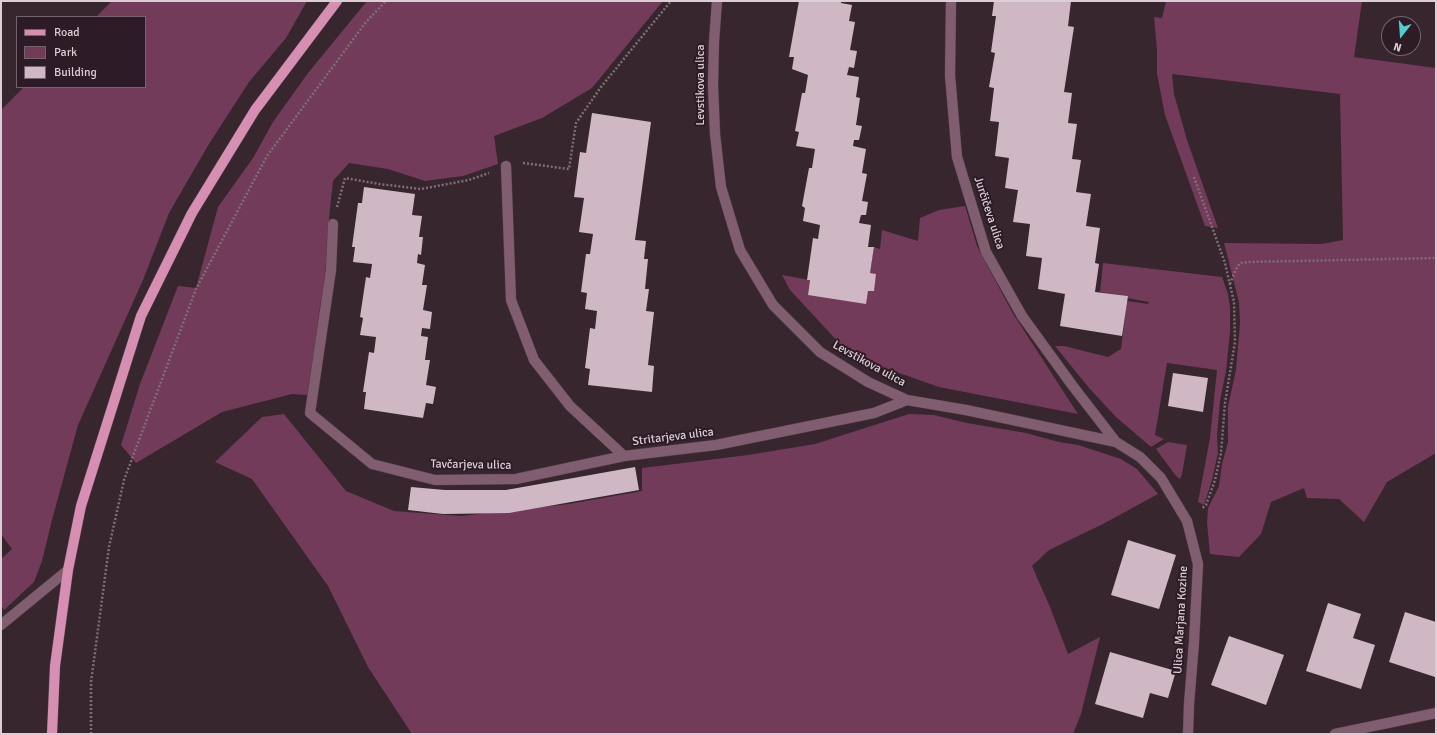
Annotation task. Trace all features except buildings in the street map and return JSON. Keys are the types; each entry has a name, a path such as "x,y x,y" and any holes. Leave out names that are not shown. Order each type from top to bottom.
{"main road":[{"path":"52,734 55,666 68,570 81,506 141,316 192,213 255,110 337,1"}],"street":[{"name":"Levstikova ulica","path":"717,1 713,85 715,134 721,187 740,250 773,305 820,352 868,382 907,400 966,410 1116,442"},
{"name":"Jurčičeva ulica","path":"951,1 950,75 958,157 986,252 1022,316 1072,386 1116,442"},
{"name":"Stritarjeva ulica","path":"506,166 510,300 534,360 570,406 624,456 724,443 874,413 907,400"},
{"name":"Tavčarjeva ulica","path":"333,224 331,270 310,413 372,464 435,480 516,479 624,456"},
{"name":"Ulica Marjana Kozine","path":"1116,442 1140,457 1161,478 1187,521 1198,564 1194,642 1188,704 1188,734"},
{"path":"1,625 68,570"},
{"path":"1335,734 1436,713"}],"path":[{"path":"90,734 92,682 109,547 124,480 196,289 267,156 366,22 386,1"},
{"path":"333,224 345,178 421,189 469,180 517,162 569,169 576,123 601,87 671,1"},
{"path":"1187,521 1206,505 1215,480 1221,453 1224,403 1235,342 1234,302 1225,263 1194,177"},
{"path":"1230,284 1240,263 1436,258"}],"green space":[{"path":"112,1 307,1 286,38 249,82 209,144 169,213 143,280 78,425 42,561 34,582 4,610 1,606 1,559 12,549 1,534 1,110 23,88 146,88 146,16 97,16"},
{"path":"367,1 663,1 592,88 542,118 494,136 498,164 463,176 425,181 388,169 349,163 333,181 325,280 308,395 292,394 222,412 136,463 121,445 140,384 178,286 196,288 218,207 253,158 273,122 308,73"},
{"path":"1166,1 1362,1 1354,57 1436,68 1436,453 1387,482 1364,522 1339,499 1307,498 1304,488 1271,502 1261,534 1239,557 1210,554 1207,523 1208,508 1219,486 1222,464 1228,442 1228,406 1236,370 1240,323 1239,302 1224,243 1322,244 1343,240 1340,94 1172,74 1174,94 1187,140 1218,228 1205,226 1165,115 1157,74 1157,50 1154,17 1162,18"},
{"path":"965,206 977,246 1012,312 1078,414 939,387 862,360 841,345 790,290 782,275 810,280 808,295 873,291 876,274 870,273 874,247 880,249 882,230 918,241 920,218 939,210"},
{"path":"1103,263 1222,277 1228,294 1230,307 1230,332 1226,371 1220,401 1217,435 1218,453 1212,480 1204,505 1198,502 1210,438 1217,370 1167,363 1155,435 1164,439 1151,447 1116,417 1089,388 1055,346 1064,346 1108,357 1121,349 1127,301 1148,304 1149,302 1127,298 1128,296 1100,292"},
{"path":"284,414 346,491 394,511 461,516 569,504 642,491 642,468 748,455 815,444 909,414 934,415 1078,445 1121,459 1137,469 1158,494 1103,524 1049,550 1032,566 1068,654 1100,637 1081,714 1073,734 412,734 368,667 328,586 252,479 215,462 262,417"},
{"path":"1168,442 1187,445 1180,479 1176,476 1156,449"}]}
